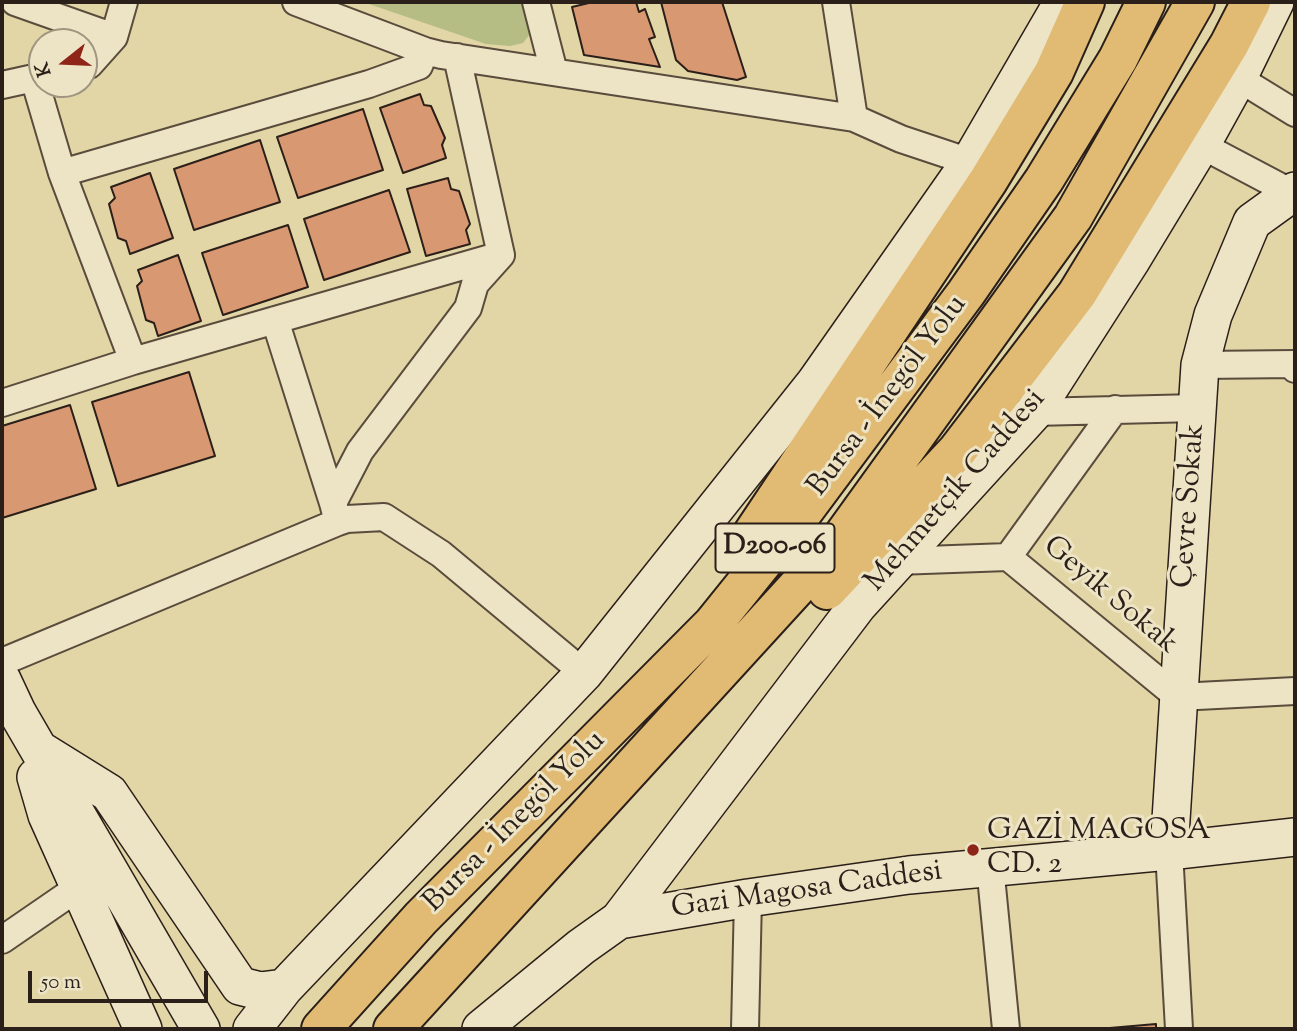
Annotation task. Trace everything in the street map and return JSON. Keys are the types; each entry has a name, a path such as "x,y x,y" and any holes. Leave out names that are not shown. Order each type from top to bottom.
{"highway":[{"path":"628,711 773,506 988,181 1054,72 1086,2"},
{"name":"Bursa - İnegöl Yolu","path":"321,1029 421,918 713,624 800,516 966,293 1044,180 1118,59 1146,2"},
{"name":"Bursa - İnegöl Yolu","path":"393,1029 840,540 1073,216 1195,2"},
{"path":"746,643 833,587 957,451 1077,295 1229,45 1251,2"}],"street":[{"path":"15,2 114,37"},
{"path":"98,55 114,37 124,2"},
{"path":"296,2 425,51 854,118 901,139 970,162"},
{"path":"536,2 554,72"},
{"path":"836,2 854,118"},
{"path":"252,1029 284,988 584,673 816,383 970,162 1063,2"},
{"name":"Mehmetçik Caddesi","path":"619,920 858,605 1034,412 1132,260 1201,145 1275,2"},
{"path":"62,173 369,84 419,66 425,51"},
{"path":"457,57 501,255"},
{"path":"1238,78 1295,113"},
{"path":"2,85 28,79"},
{"path":"43,98 62,173 134,361"},
{"path":"1201,145 1294,192"},
{"name":"Çevre Sokak","path":"1169,851 1200,365 1213,315 1252,222 1294,192"},
{"path":"2,403 134,361 501,255"},
{"path":"2,662 336,512 360,451 468,307 475,284 501,255"},
{"path":"275,320 336,512 347,519 384,517 441,554 584,673"},
{"path":"1200,365 1295,367"},
{"path":"1034,412 1197,408"},
{"name":"Geyik Sokak","path":"1115,410 1008,557 1178,697"},
{"path":"897,561 1008,557"},
{"path":"1178,697 1295,691"},
{"path":"9,696 201,1029"},
{"path":"9,696 47,815 143,1029"},
{"path":"37,748 109,793 240,986 260,991 284,988"},
{"name":"Gazi Magosa Caddesi","path":"481,1029 581,947 619,920 909,875 1295,837"},
{"path":"1169,851 1179,1029"},
{"path":"990,866 1006,1029"},
{"path":"2,940 79,887"},
{"path":"746,1029 748,898"}],"green space":[{"path":"363,2 527,2 530,34 523,43 510,46 486,44"}],"building":[{"path":"593,2 636,2 639,12 645,9 655,37 649,39 660,67 584,55 572,7"},
{"path":"661,2 722,2 746,77 737,80 688,71 676,60"},
{"path":"420,94 424,105 431,106 445,138 442,145 446,158 403,173 380,108"},
{"path":"363,109 383,170 298,198 277,137"},
{"path":"260,140 280,202 194,230 174,169"},
{"path":"150,173 173,238 130,254 126,241 118,238 109,204 115,198 111,187"},
{"path":"448,178 451,189 459,191 470,224 466,230 470,244 426,256 407,189"},
{"path":"389,190 410,252 324,280 304,219"},
{"path":"288,225 308,287 223,315 202,253"},
{"path":"178,255 201,321 158,336 154,323 146,320 137,286 142,281 138,270"},
{"path":"189,372 215,456 118,486 92,402"},
{"path":"70,405 96,489 2,518 2,426"},
{"path":"1156,1024 1156,1029 1098,1029"}],"place":[{"name":"GAZİ MAGOSA CD. 2","path":"973,850"}]}
